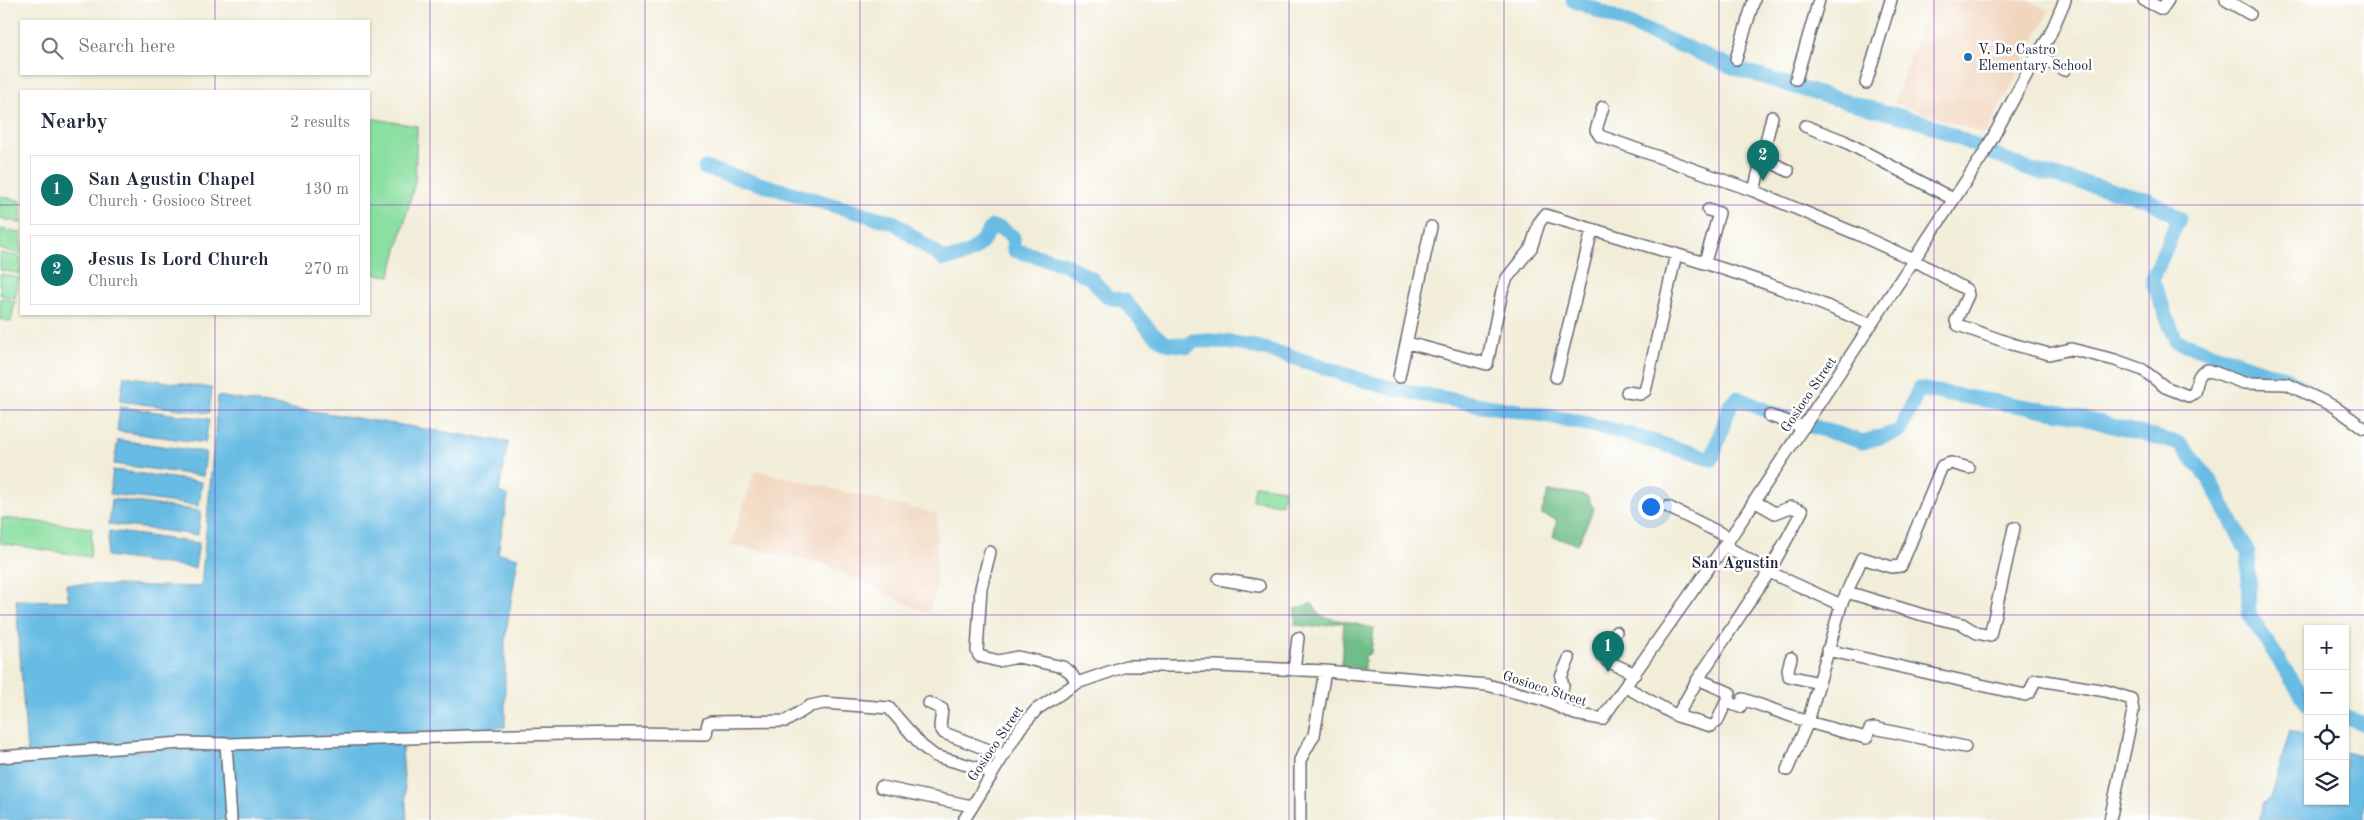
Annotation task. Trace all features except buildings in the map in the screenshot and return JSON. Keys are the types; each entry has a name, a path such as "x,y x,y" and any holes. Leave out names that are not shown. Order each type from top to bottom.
{"street":[{"path":"1736,59 1754,0"},
{"path":"1796,80 1819,0"},
{"path":"1866,83 1891,0"},
{"name":"Gosioco Street","path":"964,820 1002,755 1021,727 1037,709 1077,683 1109,670 1140,665 1325,671 1487,685 1558,706 1575,714 1602,719 1727,541 1985,152 2037,55 2049,37 2065,0"},
{"path":"2144,0 2162,9 2168,0"},
{"path":"2226,0 2250,14"},
{"path":"2037,55 2064,70"},
{"path":"1603,106 1596,130 1600,136 1754,191 1914,260 1968,290 1968,295 1956,321 1958,325 2012,344 2049,354 2071,349 2115,360 2143,370 2165,387 2188,396 2195,392 2200,373 2203,370 2208,370 2244,383 2287,384 2333,406 2364,428"},
{"path":"1754,191 1772,117"},
{"path":"1805,126 1844,141 1953,199"},
{"path":"1762,157 1788,171"},
{"path":"1705,262 1718,213 1708,210"},
{"path":"1408,343 1487,364 1506,278 1532,248 1539,223 1545,215 1705,262 1818,301 1871,325"},
{"path":"1399,377 1408,343 1431,227"},
{"path":"1556,377 1592,230"},
{"path":"1627,392 1640,394 1648,383 1676,254"},
{"path":"1770,416 1805,425"},
{"path":"1787,770 1808,722 1841,605 1862,558 1897,568 1903,564 1942,466 1951,463 1969,468"},
{"path":"1677,716 1698,679 1769,572 1802,511 1790,506 1775,513 1754,501"},
{"path":"1668,508 1727,541 1769,572 1841,605"},
{"path":"1847,592 1962,624 1977,633 1990,636 2014,528"},
{"path":"990,552 981,588 977,650 979,656 998,661 1018,657 1063,667 1070,672 1077,683"},
{"path":"1218,579 1259,586"},
{"path":"1616,632 1602,650 1602,656 1607,661 1635,674"},
{"path":"1294,670 1298,638"},
{"path":"1827,650 2025,695 2030,692 2035,680 2039,680 2123,695 2131,699 2133,711 2110,820"},
{"path":"1791,658 1788,669 1789,676 1819,683"},
{"path":"1558,706 1563,686 1561,677 1568,659"},
{"path":"1300,820 1300,760 1314,735 1325,671"},
{"path":"1626,687 1677,716 1714,724 1730,693 1698,679"},
{"path":"1727,702 1740,707 1743,699 1808,722 1864,738 1868,737 1870,729 1874,728 1965,747"},
{"path":"0,757 181,743 226,744 489,735 706,734 708,724 711,722 786,721 810,706 824,703 889,708 922,746 935,756 992,772"},
{"path":"929,703 942,709 940,727 944,733 1002,755"},
{"path":"226,744 231,820"},
{"path":"881,787 972,806"}],"shaded area":[{"name":"V. De Castro Elementary School","path":"1931,0 2026,0 2049,11 1986,134 1894,103"},
{"path":"755,470 937,514 936,593 929,614 820,562 731,545"}],"green space":[{"path":"370,118 417,126 415,182 390,276 370,273"},
{"path":"0,196 20,201 20,223 0,218"},
{"path":"0,229 20,233 20,254 0,249"},
{"path":"0,253 20,257 20,274 0,270"},
{"path":"0,274 19,278 15,298 0,295"},
{"path":"0,298 15,301 11,322 0,319"},
{"path":"1255,485 1284,489 1282,504 1252,500"},
{"path":"1548,492 1565,492 1587,496 1594,509 1578,544 1553,537 1557,520 1541,514"},
{"path":"2,518 92,528 90,557 0,543"},
{"path":"1312,603 1320,616 1374,628 1371,653 1365,656 1365,669 1341,665 1344,622 1314,627 1295,625 1296,609"}],"water":[{"path":"124,376 212,388 209,413 120,401"},
{"path":"218,396 508,442 499,492 508,496 498,553 518,558 505,639 505,727 418,735 402,749 407,820 232,820 229,742 27,753 16,600 69,601 66,584 201,587"},
{"path":"120,407 209,419 205,443 117,431"},
{"path":"118,440 206,452 203,476 114,464"},
{"path":"113,470 202,482 199,506 110,494"},
{"path":"112,499 201,511 198,535 109,524"},
{"path":"110,531 199,543 195,568 107,556"},
{"path":"2290,730 2304,736 2304,805 2349,805 2349,753 2364,757 2364,820 2259,820 2263,804 2271,798"},
{"path":"225,745 228,820 0,820 0,760"}],"waterway":[{"path":"1573,0 1735,68 1815,93 1925,123 2027,169 2147,199 2179,218 2152,280 2176,341 2288,379 2302,388"},
{"path":"705,168 895,223 943,259 967,254 978,246 992,227 1002,229 1013,237 1014,250 1065,264 1092,279 1107,297 1125,301 1152,333 1166,343 1188,346 1193,341 1217,341 1240,344 1286,355 1399,390 1597,426 1712,459 1730,405 1737,398 1776,415 1863,442 1900,431 1919,389 2068,414 2180,444 2210,480 2248,553 2249,614 2304,699"},
{"path":"2349,718 2364,724"}],"place":[{"name":"V. De Castro Elementary School","path":"1968,57"},
{"name":"Jesus Is Lord Church","path":"1763,181"},
{"name":"San Agustin Chapel","path":"1608,672"}],"district":[{"name":"San Agustin","path":"1735,562"}]}
